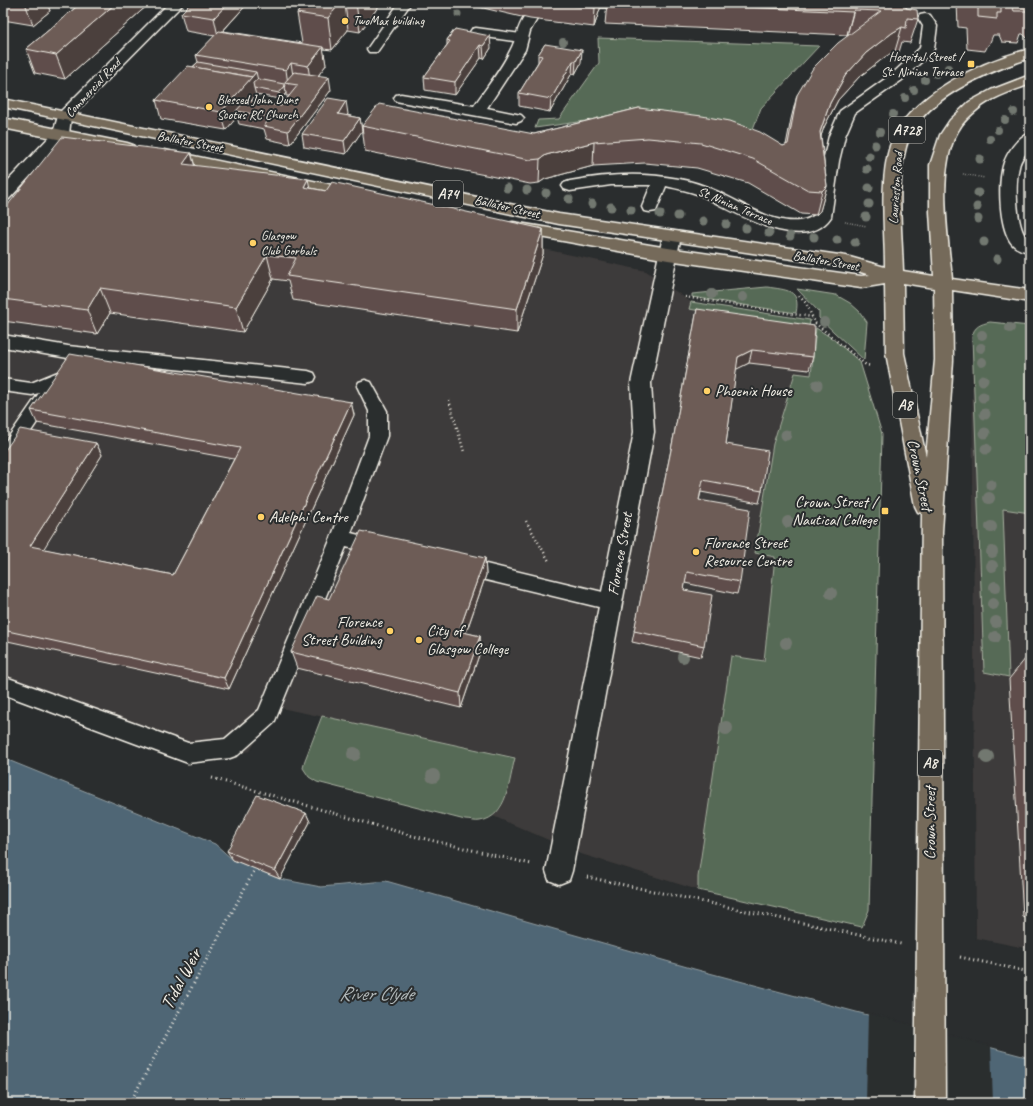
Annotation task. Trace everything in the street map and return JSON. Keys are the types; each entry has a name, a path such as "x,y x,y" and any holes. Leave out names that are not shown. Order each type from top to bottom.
{"main road":[{"name":"Laurieston Road","path":"895,276 893,190 895,165 900,142 906,130 934,101 952,87 975,73 1004,60 1030,53"},
{"name":"A728","path":"943,282 939,246 938,170 943,146 955,123 974,105 996,93 1030,79"},
{"name":"Ballater Street","path":"3,104 455,196 559,218 670,245 860,282 895,276 1030,296"},
{"name":"Ballater Street","path":"3,122 374,199"},
{"name":"Ballater Street","path":"496,224 565,238 670,245"},
{"name":"Crown Street","path":"895,276 895,352 932,532"},
{"name":"Crown Street","path":"930,1103 932,532 944,360 943,282"}],"street":[{"name":"Commercial Road","path":"4,194 61,134 64,116 177,3"},
{"path":"599,3 646,5"},
{"name":"St Ninian Terrace","path":"570,186 608,179 660,181 679,184 707,193 747,214 768,222 805,227 820,222 823,217 831,161 837,136 848,111 897,77 927,49 930,26 928,13 909,17"},
{"path":"478,111 518,50 523,31 530,19"},
{"path":"401,98 516,118"},
{"path":"1025,245 1014,231 1010,182 1012,165 1020,150 1030,138"},
{"path":"650,207 660,181"},
{"name":"Florence Street","path":"559,871 611,602 627,510 644,432 641,383 670,245"}],"lane":[{"path":"373,49 405,3"},
{"path":"476,32 522,38"},
{"path":"3,341 68,352 308,377"},
{"path":"3,459 68,364 68,352"},
{"path":"3,385 32,389 56,380"},
{"path":"3,685 188,753 230,748 267,716 340,538 378,436 378,411 365,386"},
{"path":"340,538 394,550"},
{"path":"441,561 565,589 611,602"}],"path":[{"path":"938,170 1010,182"},
{"path":"797,293 806,303 815,323 866,365 898,371"},
{"path":"660,294 812,317"},
{"path":"449,400 464,452"},
{"path":"526,520 565,589"},
{"path":"205,776 409,835 559,871 1030,972"},
{"name":"Tidal Weir","path":"130,1103 255,869"}],"shaded area":[{"path":"324,202 646,271 691,302 689,309 809,329 816,328 811,375 795,373 773,444 755,552 775,556 764,661 731,656 698,877 698,890 581,854 493,816 502,807 515,757 276,707 250,751 212,759 3,686 3,232"},
{"path":"982,324 1030,326 1030,949 976,938 972,337 973,331"}],"green space":[{"path":"598,38 819,46 761,108 748,142 600,119 535,128 538,120 559,119 599,63"},
{"path":"767,287 786,290 794,295 797,305 796,313 692,297 692,294"},
{"path":"797,289 836,295 850,303 859,311 867,322 864,360 819,318 819,312"},
{"path":"691,302 810,320 809,329 689,309"},
{"path":"990,322 1030,326 1030,513 1003,509 1009,677 984,672 972,337 974,330 978,326"},
{"path":"816,328 833,339 860,362 882,434 869,910 862,927 698,890 698,877 731,656 764,661 775,557 755,553 773,444 795,373 811,375"},
{"path":"322,716 515,758 509,786 502,805 489,818 478,821 465,820 317,782 309,777 303,768"}],"water":[{"name":"River Clyde","path":"3,758 215,844 233,860 280,879 321,887 386,881 694,969 1030,1058 1030,1103 3,1103"}],"pier":[{"path":"868,1013 991,1046 993,1103 866,1103"}],"building":[{"path":"81,3 116,3 56,55 26,49"},
{"path":"191,3 228,3 214,18 181,13"},
{"path":"306,3 340,3 328,18 297,13"},
{"path":"551,3 597,3 595,8"},
{"path":"655,3 906,3 906,8 917,10 918,19 907,18 906,28 902,27 892,33 866,53 845,76 830,103 820,132 827,186 822,191 808,190 753,159 701,143 648,138 594,142 546,155 540,159 530,160 362,126 379,104 534,134 639,108 730,121 760,132 783,146 788,144 797,95 813,68 838,43 881,11 854,10 853,12"},
{"path":"978,3 1001,3 1001,13 997,13 997,19 978,17"},
{"path":"1005,3 1026,3 1030,11 1014,11 1011,4"},
{"path":"455,29 490,36 483,46 480,45 455,82 424,77 450,41 447,40"},
{"path":"219,31 323,47 308,66 291,63 286,70 196,55"},
{"path":"545,44 582,50 576,61 573,61 551,99 519,93 542,56 538,55"},
{"path":"198,62 256,72 252,77 193,67"},
{"path":"188,66 252,77 221,112 156,100"},
{"path":"294,72 329,77 288,131 264,126 271,117 236,111 246,100 281,106 298,85 284,83"},
{"path":"258,79 284,84 285,86 279,93 254,88 253,83"},
{"path":"328,98 346,101 338,114 360,118 344,141 302,134"},
{"name":"Glasgow Club Gorbals","path":"62,137 191,153 183,164 308,179 304,187 326,191 332,182 543,229 517,309 287,276 296,258 267,255 236,307 100,288 87,310 3,299 3,211"},
{"path":"697,309 815,326 813,357 752,350 738,357 726,444 768,451 762,491 703,480 699,500 750,509 740,582 687,572 684,590 712,595 704,646 634,631 674,435"},
{"name":"Adelphi Centre","path":"70,354 351,402 224,678 3,630 3,453 20,429 96,443 30,546 173,575 240,448 31,410"},
{"name":"Florence Street Building","path":"361,531 485,558 459,631 480,636 460,693 291,652 317,596 329,599"},
{"path":"257,795 306,813 275,871 227,851"}],"place":[{"name":"TwoMax building","path":"345,21"},
{"name":"Hospital Street / St. Ninian Terrace","path":"971,64"},
{"name":"Blessed John Duns Scotus RC Church","path":"209,107"},
{"name":"Glasgow Club Gorbals","path":"253,243"},
{"name":"Phoenix House","path":"707,391"},
{"name":"Crown Street / Nautical College","path":"885,511"},
{"name":"Adelphi Centre","path":"261,517"},
{"name":"Florence Street Resource Centre","path":"696,552"},
{"name":"Florence Street Building","path":"390,631"},
{"name":"City of Glasgow College","path":"419,640"}]}
